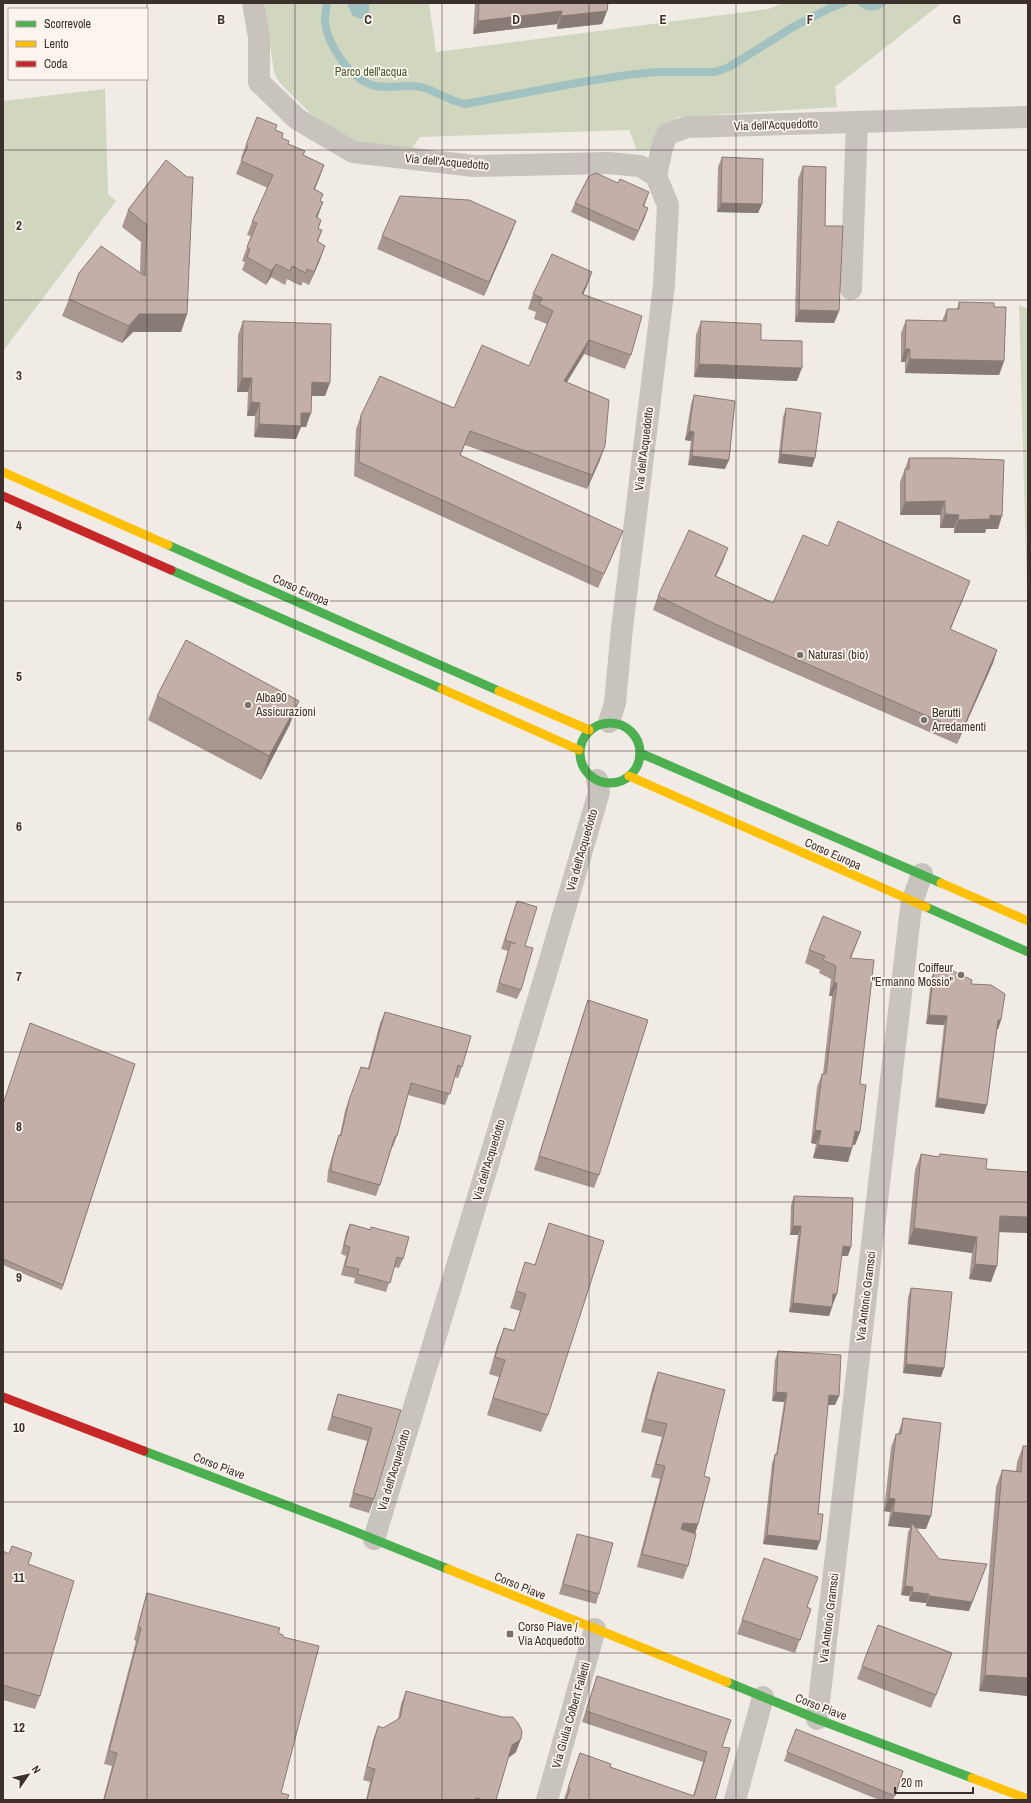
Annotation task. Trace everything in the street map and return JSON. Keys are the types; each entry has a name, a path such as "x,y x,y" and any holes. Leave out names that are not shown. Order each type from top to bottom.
{"main road":[{"name":"Corso Europa","path":"3,472 589,730"},
{"path":"3,496 579,750"},
{"path":"609,722 625,726 636,738 640,753 637,766 629,776 619,782 608,783 598,780 584,768 579,750 589,730 598,724 609,722"},
{"name":"Corso Europa","path":"640,753 1028,921"},
{"name":"Corso Europa","path":"629,776 1028,952"},
{"name":"Corso Piave","path":"3,1397 374,1539 764,1698 1024,1799"}],"street":[{"name":"Via dell'Acquedotto","path":"253,3 259,37 259,82 297,119 353,152 474,166 609,163 640,166 656,176"},
{"name":"Via dell'Acquedotto","path":"609,722 615,703 622,628 664,285 668,205 656,176 662,148 667,134 687,128 1028,117"},
{"path":"851,288 857,122"},
{"name":"Via dell'Acquedotto","path":"374,1539 548,967 599,792 598,780"},
{"name":"Via Antonio Gramsci","path":"817,1719 912,902 922,874"},
{"name":"Via Giulia Colbert Falletti","path":"547,1800 595,1629"},
{"path":"735,1800 764,1698"}],"green space":[{"name":"Parco dell'acqua","path":"264,3 429,3 436,52 768,9 784,3 942,3 835,87 837,107 679,117 659,127 653,149 637,150 629,130 420,137 409,152 365,148 315,118 279,82 274,72"},
{"path":"105,89 108,194 116,201 3,351 3,101"},
{"path":"1019,305 1028,309 1028,629"}],"water":[{"path":"347,3 369,3 369,16 360,19 352,15"},
{"path":"856,3 887,3 880,9 867,10 863,9"}],"building":[{"path":"479,3 608,3 607,11 561,16 562,11 478,21"},
{"path":"257,117 277,125 275,130 283,133 282,138 289,141 288,144 305,151 303,155 324,165 314,189 323,194 320,201 323,202 316,217 321,220 318,229 322,230 317,241 325,246 314,272 307,269 306,273 292,266 290,271 276,264 271,271 247,257 250,249 247,247 257,223 252,222 273,175 241,161 248,146 246,145"},
{"path":"722,157 763,159 762,204 721,203"},
{"path":"166,160 187,177 193,177 187,314 139,314 129,326 69,299 79,273 101,246 145,276 147,225 128,210"},
{"path":"803,166 826,167 825,226 843,226 839,311 799,310"},
{"path":"596,173 618,183 620,179 649,192 643,206 648,208 638,231 575,203 589,176"},
{"path":"400,196 469,200 516,221 489,282 382,236"},
{"path":"552,254 592,272 582,294 642,316 631,355 589,340 564,381 609,400 605,446 592,475 470,431 460,455 623,531 604,574 359,462 361,415 380,376 454,408 482,345 529,366 553,311 539,304 542,298 533,294"},
{"path":"959,302 994,303 994,307 1006,307 1004,361 910,359 910,349 905,349 906,320 946,321 947,309 959,309"},
{"path":"243,321 331,324 330,383 312,382 311,413 301,413 301,426 259,424 260,403 251,402 252,378 242,378"},
{"path":"701,321 761,324 761,340 802,341 802,368 699,364"},
{"path":"694,395 735,401 729,460 692,456 694,432 689,431"},
{"path":"786,408 821,413 815,458 781,454"},
{"path":"909,458 1004,460 1002,516 990,515 990,519 958,520 959,515 945,514 945,501 905,502 905,469 909,469"},
{"path":"838,521 970,581 950,629 997,650 962,731 715,624 658,596 689,530 728,548 715,576 773,603 803,535 828,546"},
{"path":"186,640 299,701 269,756 157,696"},
{"path":"517,901 537,907 525,946 533,948 521,990 499,983 511,942 505,940"},
{"path":"823,916 861,932 850,958 874,960 860,1084 866,1085 860,1132 855,1131 852,1148 818,1145 821,1131 815,1130 822,1074 826,1074 837,983 834,983 836,966 823,960 825,956 809,950"},
{"path":"934,970 953,971 972,980 971,984 991,985 1005,994 1001,1020 998,1020 987,1105 938,1098 947,1016 929,1015"},
{"path":"588,1000 648,1020 599,1175 539,1156"},
{"path":"385,1012 471,1036 462,1067 458,1065 450,1094 411,1083 397,1136 395,1136 380,1185 331,1171 332,1160 339,1135 341,1136 349,1100 361,1067 369,1069"},
{"path":"30,1023 135,1064 63,1285 3,1259 3,1104"},
{"path":"921,1154 939,1157 940,1154 987,1159 986,1169 1028,1172 1028,1217 1000,1216 997,1266 975,1264 977,1237 914,1228"},
{"path":"794,1196 853,1198 851,1247 843,1246 837,1294 833,1294 832,1307 793,1303 801,1226 793,1226"},
{"path":"549,1223 604,1241 548,1415 493,1398 505,1360 495,1357 504,1328 514,1331 526,1294 516,1291 525,1262 535,1265"},
{"path":"350,1224 371,1230 371,1227 409,1237 403,1259 397,1257 390,1283 357,1274 359,1269 345,1266 350,1247 344,1245"},
{"path":"911,1288 952,1292 944,1368 906,1364"},
{"path":"778,1351 841,1355 839,1396 829,1395 818,1514 823,1514 820,1541 767,1535 775,1454 777,1455 787,1393 776,1392"},
{"path":"658,1372 725,1390 704,1476 710,1478 698,1524 683,1523 681,1529 696,1534 688,1566 642,1554 665,1466 656,1464 667,1424 646,1419"},
{"path":"338,1394 401,1410 374,1499 353,1493 372,1428 332,1416"},
{"path":"903,1418 941,1423 931,1516 893,1512 895,1499 889,1498 896,1434 901,1434"},
{"path":"1023,1446 1028,1446 1028,1678 985,1675 1002,1470 1021,1472"},
{"path":"912,1523 939,1559 987,1564 972,1602 912,1592 913,1587 905,1586"},
{"path":"577,1534 613,1543 599,1594 563,1584"},
{"path":"12,1546 32,1553 28,1564 74,1581 40,1696 3,1685 3,1551 9,1554"},
{"path":"764,1558 818,1577 807,1607 811,1609 800,1640 742,1620"},
{"path":"147,1593 280,1628 278,1633 283,1635 283,1637 319,1646 281,1793 289,1795 287,1800 104,1800 117,1753 109,1751 141,1628 138,1627"},
{"path":"878,1625 952,1653 936,1695 862,1666"},
{"path":"597,1676 731,1720 722,1747 730,1748 715,1800 566,1800 570,1789 568,1788 580,1753 611,1764 610,1767 694,1796 707,1752 586,1711"},
{"path":"406,1691 502,1717 513,1717 518,1723 522,1731 521,1739 512,1745 496,1800 483,1800 476,1798 475,1800 367,1800 375,1769 367,1767 378,1726 383,1728 400,1718"},
{"path":"796,1729 903,1771 895,1796 787,1752"}],"waterway":[{"path":"327,3 325,21 330,41 342,61 349,70 358,77 367,83 382,87 413,86 425,88 454,101 465,104 627,75 657,72 715,72 729,67 793,27 830,8 844,3"}],"traffic: fast":[{"path":"168,545 499,691"},
{"path":"171,570 442,689"},
{"path":"610,723 626,728 631,732 635,737 640,753 635,769 631,774 626,778 610,783 594,778 589,774 585,769 580,753 585,737 589,732 594,728 610,723"},
{"path":"640,753 941,883"},
{"path":"926,907 1028,952"},
{"path":"144,1451 341,1526 448,1569"},
{"path":"727,1682 817,1719 972,1778"}],"traffic: slow":[{"path":"3,472 168,545"},
{"path":"442,689 579,750"},
{"path":"499,691 589,730"},
{"path":"629,776 926,907"},
{"path":"941,883 1028,921"},
{"path":"448,1569 727,1682"},
{"path":"972,1778 1028,1799"}],"traffic: jam":[{"path":"3,496 171,570"},
{"path":"3,1397 144,1451"}],"place":[{"name":"Naturasi (bio)","path":"800,655"},
{"name":"Alba90 Assicurazioni","path":"248,705"},
{"name":"Berutti Arredamenti","path":"924,720"},
{"name":"Coiffeur \"Ermanno Mossio\"","path":"961,975"},
{"name":"Corso Piave / Via Acquedotto","path":"510,1634"}]}
